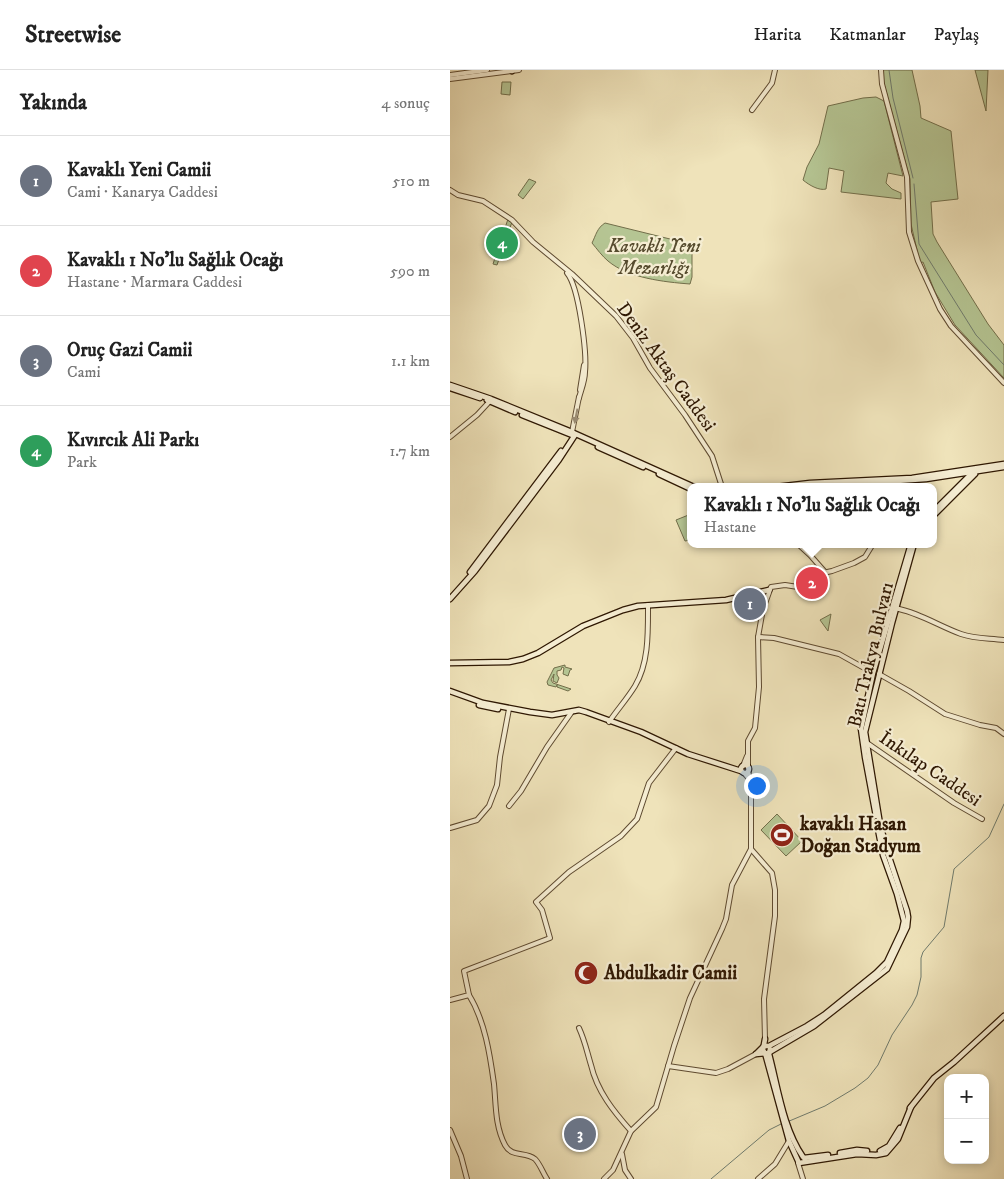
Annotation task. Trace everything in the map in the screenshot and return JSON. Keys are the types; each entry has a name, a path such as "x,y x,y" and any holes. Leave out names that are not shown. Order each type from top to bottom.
{"main road":[{"path":"450,387 481,396 537,419 687,485"},
{"path":"481,396 503,405"},
{"path":"450,597 475,571 553,465 573,434"},
{"path":"872,483 960,475 1004,466"},
{"path":"937,508 974,472"},
{"path":"810,483 912,478 974,472"},
{"path":"937,512 974,472"},
{"path":"960,475 963,476 962,482"},
{"name":"Batı Trakya Bulvarı","path":"756,1054 821,1021 887,969 907,927 907,911 880,824 864,742 876,673 911,548"},
{"path":"450,663 509,662 533,655 583,626 623,610 648,605 724,600 769,590"},
{"path":"450,692 486,708 552,715 579,710 641,732 688,754 743,769"},
{"path":"801,1160 857,1150 869,1153 886,1151 910,1107 934,1078 1002,1018"},
{"path":"765,1039 786,1123 801,1160"},
{"path":"788,1129 789,1140 801,1160"}],"street":[{"path":"450,75 487,70"},
{"path":"450,79 519,70"},
{"path":"752,110 772,83 775,70"},
{"path":"881,70 884,90 907,177 908,221 914,251 945,317 955,331 1004,383"},
{"name":"Deniz Aktaş Caddesi","path":"450,190 458,195 483,201 512,220 533,242 582,284 622,322 650,368 683,412 712,456 721,483"},
{"path":"559,264 570,276 586,356 573,434"},
{"path":"575,294 576,285 582,284"},
{"path":"450,437 478,415 490,401"},
{"path":"802,548 825,572"},
{"path":"604,1179 613,1170 631,1131 656,1107 698,980 726,919 732,885 751,849 750,781 743,769 747,756 748,741 755,728 759,687 758,638 769,590 771,587 778,585 798,586 825,572 845,567 863,559 870,548"},
{"path":"609,722 636,685 642,668 646,653 648,605"},
{"path":"894,608 963,635 991,640 1004,640"},
{"path":"758,638 774,638 839,654 909,691 945,714 996,728 1004,734"},
{"path":"450,828 479,819 489,806 497,785 509,709"},
{"path":"508,806 521,791 547,747 571,713"},
{"name":"İnkılap Caddesi","path":"864,742 982,819"},
{"path":"547,1179 535,1160 529,1156 509,1151 504,1144 496,1116 494,1084 485,1032 469,995 464,971 550,938 542,910 536,902 569,872 621,836 637,819 649,783 676,748"},
{"path":"751,849 772,873 775,890 775,916 764,999 765,1039"},
{"path":"450,1000 469,995"},
{"path":"579,1028 599,1086 609,1104 631,1131"},
{"path":"668,1066 716,1073 728,1070 756,1054"},
{"path":"450,1130 467,1179"},
{"path":"758,1179 775,1164 789,1140"},
{"path":"622,1151 625,1170 631,1179"},
{"path":"801,1160 803,1177"}],"green space":[{"path":"882,70 912,70 921,118 951,131 958,199 931,202 933,234 988,324 1004,345 1004,378 955,325 935,292 923,262 920,263 911,224 910,179 883,80"},
{"path":"975,70 988,70 986,111"},
{"path":"502,82 511,82 510,95 501,94"},
{"path":"876,97 884,101 903,176 888,173 886,183 892,189 901,193 901,199 841,192 844,171 829,168 826,189 811,186 803,180 807,167 819,144 828,106"},
{"path":"529,179 536,182 523,199 518,195"},
{"path":"508,219 512,222 497,265 493,264"},
{"name":"Kavaklı Yeni Mezarlığı","path":"605,223 670,239 686,246 692,252 692,277 690,284 636,275 616,267 592,243 598,229"},
{"path":"687,516 687,541 685,541 676,520"},
{"path":"831,614 828,631 820,620"},
{"path":"565,665 565,667 572,669 568,676 563,674 564,668 562,667 561,670 557,671 559,678 557,683 553,681 554,674 551,680 553,683 571,689 568,691 557,687 557,685 556,687 548,685 547,682 554,668"},
{"name":"kavaklı Hasan Doğan Stadyum","path":"777,814 802,841 786,856 761,830"}],"waterway":[{"path":"889,70 893,98 913,178"},
{"path":"914,184 919,244 976,335 1004,365"},
{"path":"787,1122 825,1106 855,1088 868,1078 878,1065 892,1035 917,995 923,952 944,927 954,869 989,837 1004,804"},
{"path":"711,1179 769,1130 783,1123"}],"place":[{"name":"Kıvırcık Ali Parkı","path":"502,243"},
{"name":"Kavaklı 1 No'lu Sağlık Ocağı","path":"812,583"},
{"name":"Kavaklı Yeni Camii","path":"750,604"},
{"name":"kavaklı Hasan Doğan Stadyum","path":"782,835"},
{"name":"Abdulkadir Camii","path":"586,973"},
{"name":"Oruç Gazi Camii","path":"580,1134"}]}
